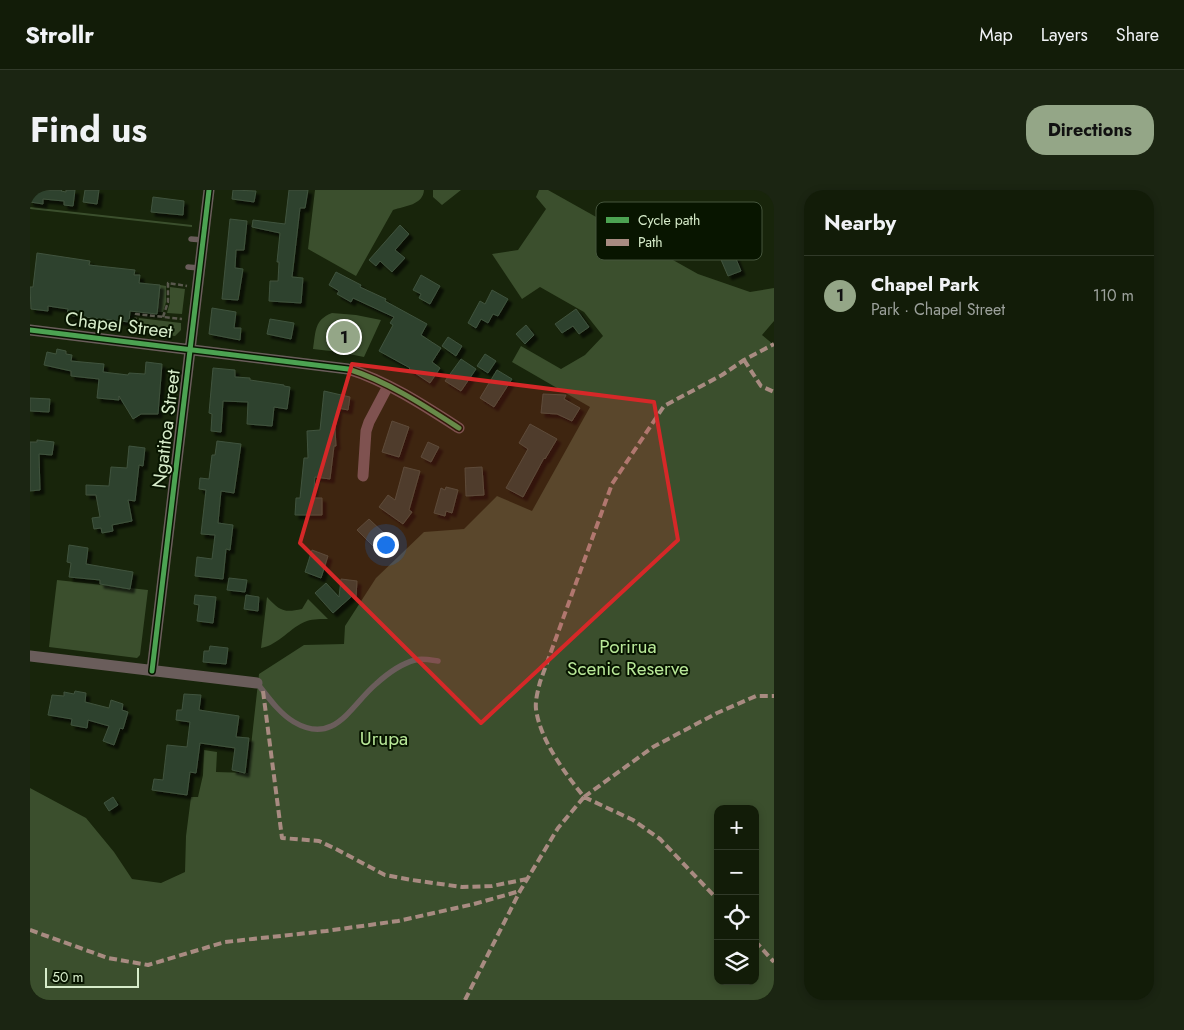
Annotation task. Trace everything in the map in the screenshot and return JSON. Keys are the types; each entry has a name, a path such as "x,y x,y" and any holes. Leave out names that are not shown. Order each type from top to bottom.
{"street":[{"name":"Ngatitoa Street","path":"152,671 190,349 193,267 203,240 210,190"},
{"name":"Chapel Street","path":"30,330 339,367 368,376 388,386 459,428"},
{"path":"363,476 366,432 388,386"},
{"path":"30,656 257,683"}],"lane":[{"path":"191,239 203,240"},
{"path":"257,683 279,710 294,722 310,729 324,728 337,724 348,715 375,684 401,665 417,659 438,661"}],"path":[{"path":"163,317 168,302 168,283 188,286"},
{"path":"130,325 135,326 136,314 184,319"}],"highlighted area":[{"path":"352,364 654,402 678,540 481,723 300,543"}],"green space":[{"path":"315,190 424,190 423,195 417,202 393,210 356,276 308,249"},
{"path":"433,190 461,190 442,205 433,197"},
{"name":"Porirua Scenic Reserve","path":"539,190 548,190 596,217 596,260 673,260 698,274 750,292 774,288 774,321 762,335 774,345 774,1000 30,1000 30,788 86,818 114,852 132,879 161,883 185,872 186,836 191,797 198,797 203,775 204,750 217,752 216,772 248,773 259,674 304,645 344,644 345,626 376,578 424,532 464,529 497,496 532,511 590,407 512,362 521,346 561,369 585,355 603,336 584,312 540,287 522,299 492,254 518,250 546,209 536,197"},
{"path":"30,207 192,225 192,227 30,209"},
{"path":"160,285 166,286 166,302 163,312 157,312"},
{"path":"170,287 185,289 182,314 167,313 170,302"},
{"path":"332,313 381,320 364,357 313,349 319,323"},
{"path":"139,318 181,323 181,330 175,336 138,332"},
{"path":"57,580 148,590 140,655 137,658 49,647"},
{"path":"267,597 279,608 286,611 302,609 308,599 328,619 307,621 295,627 279,640 261,648"}],"building":[{"path":"30,190 62,190 66,192 66,190 75,190 73,206 64,205 64,201 43,199 43,204 30,202"},
{"path":"85,190 99,190 97,204 83,202"},
{"path":"233,190 256,191 254,202 232,199"},
{"path":"289,190 308,190 305,208 300,208 292,277 303,278 301,303 269,301 270,281 278,281 279,262 277,262 280,233 252,227 253,220 285,224"},
{"path":"153,197 184,201 183,215 151,212"},
{"path":"230,219 247,221 244,250 236,250 235,268 243,269 238,300 222,299"},
{"path":"400,225 409,234 395,250 405,258 392,272 380,261 376,266 369,260"},
{"path":"37,253 90,261 89,265 135,270 134,275 140,275 139,283 160,285 157,314 130,311 129,322 67,315 68,309 48,306 48,311 31,309 30,287 33,287"},
{"path":"721,260 736,260 741,271 728,276"},
{"path":"336,272 427,324 421,335 441,348 432,362 440,368 430,383 410,368 379,351 393,325 390,323 394,317 353,298 351,302 337,294 339,291 329,285"},
{"path":"421,275 440,286 430,304 419,298 421,294 413,290"},
{"path":"492,290 508,299 498,316 493,314 488,323 481,319 476,328 468,323 480,301 485,304"},
{"path":"212,308 236,312 234,328 241,328 240,340 209,334"},
{"path":"576,309 589,327 579,334 573,326 562,333 555,324"},
{"path":"270,319 294,323 291,339 267,334"},
{"path":"526,325 534,335 525,344 516,334"},
{"path":"448,337 462,346 456,356 442,346"},
{"path":"57,349 72,355 71,361 104,364 103,372 128,375 129,373 145,374 146,362 162,364 158,414 141,414 133,419 119,396 119,400 97,398 99,379 71,376 71,371 44,365 47,352 56,354"},
{"path":"485,354 496,361 488,373 477,366"},
{"path":"461,359 476,369 461,391 445,381"},
{"path":"213,368 235,370 235,377 250,378 250,380 290,387 287,409 274,407 272,426 247,424 248,402 223,401 221,432 211,431 212,414 209,413"},
{"path":"497,370 512,379 494,407 480,398"},
{"path":"324,391 350,397 348,410 338,408 335,429 336,446 334,446 330,479 315,477 313,498 322,498 322,515 295,515 296,498 300,498 304,458 308,458 307,431 320,430"},
{"path":"543,394 566,395 564,399 580,408 572,421 557,414 541,413"},
{"path":"30,398 50,399 49,412 30,411"},
{"path":"392,421 409,427 399,457 382,452"},
{"path":"530,424 557,439 544,458 523,497 506,488 528,449 519,443"},
{"path":"37,440 54,442 52,455 39,454 40,490 30,491 30,442 37,442"},
{"path":"217,441 241,444 234,493 221,491 218,523 233,525 230,550 226,549 223,579 195,576 197,557 212,559 215,535 201,534 206,490 199,489 200,478 209,479 212,455 215,455"},
{"path":"428,442 439,447 431,462 421,457"},
{"path":"129,446 145,448 143,466 139,465 135,501 128,500 132,521 112,525 113,531 102,533 101,528 94,529 92,518 100,517 96,495 86,495 86,485 109,486 111,467 127,468"},
{"path":"404,467 420,471 409,510 412,512 403,524 379,507 388,495 395,500"},
{"path":"482,467 484,495 466,496 465,468"},
{"path":"446,487 458,490 452,513 446,511 445,516 434,513 441,488 445,490"},
{"path":"369,519 390,539 378,551 357,530"},
{"path":"69,545 88,548 86,564 133,572 130,589 100,584 100,580 69,577 71,563 67,562"},
{"path":"312,550 328,556 321,578 305,572"},
{"path":"229,578 247,580 245,592 227,590"},
{"path":"341,579 357,581 356,597 352,596 333,613 315,593 326,583 339,597"},
{"path":"195,595 216,597 213,623 197,621 199,605 194,604"},
{"path":"246,595 259,597 258,611 244,609"},
{"path":"210,646 228,648 226,664 203,662 204,651 209,651"},
{"path":"75,691 86,693 85,702 109,708 111,700 123,704 122,710 128,712 123,729 120,728 114,745 103,741 109,726 88,720 87,728 71,725 72,719 48,715 52,695 64,696 64,692 74,694"},
{"path":"184,694 201,695 199,710 239,716 236,737 249,738 245,773 232,770 235,748 200,743 196,773 190,772 187,795 152,790 154,779 163,780 167,745 187,747 190,722 176,720 177,710 182,710"},
{"path":"113,797 118,805 109,811 104,803"}],"marked path":[{"path":"465,1000 520,891 558,828 584,797 554,756 538,721 536,703 540,682 612,484 664,406 774,344"},
{"path":"744,360 761,386 774,392"},
{"path":"263,691 282,838 319,841 385,875 412,880 462,887 492,886 527,879"},
{"path":"584,797 653,747 717,713 756,696 774,696"},
{"path":"584,797 633,820 660,839 714,896"},
{"path":"30,930 108,958 148,965 225,942 398,921 474,904 520,891"},
{"path":"759,945 774,962"}],"cycle path":[{"path":"152,671 209,190"},
{"path":"30,330 348,369 391,387 459,428"}],"place":[{"name":"Chapel Park","path":"344,337"}],"park label":[{"name":"Urupa","path":"384,738"}]}
